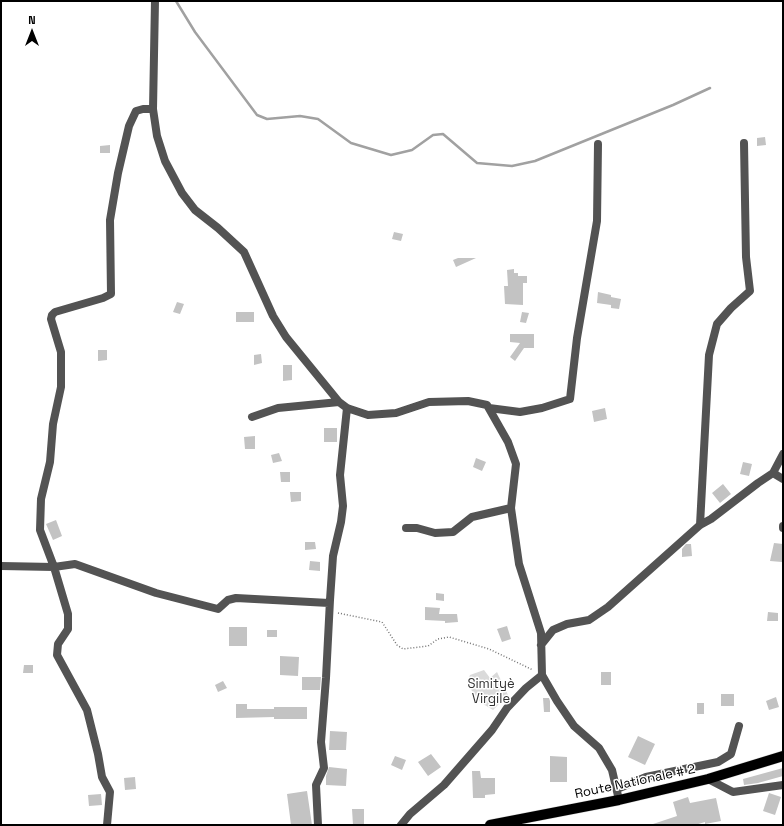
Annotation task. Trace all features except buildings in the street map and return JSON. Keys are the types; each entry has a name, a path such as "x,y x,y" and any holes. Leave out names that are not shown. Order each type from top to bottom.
{"main road":[{"name":"Route Nationale # 2","path":"490,825 619,800 708,779 783,756"}],"street":[{"path":"155,1 153,109 156,136 165,160 182,193 195,210 218,228 244,252 273,316 286,337 340,402 347,408 368,415 396,413 429,402 468,402 487,405 489,408 508,442 516,464 511,508 519,564 541,633 542,675 574,726 599,748 612,770 619,800"},
{"path":"107,825 110,792 102,777 87,710 57,655 58,644 68,629 68,614 54,567 40,530 41,499 50,462 53,424 61,387 61,352 51,320 52,315 55,312 103,298 111,294 110,220 118,173 130,126 136,111 153,109"},
{"path":"700,525 709,355 717,324 731,308 750,292 746,257 744,143"},
{"path":"489,408 520,412 542,408 570,399 578,338 597,221 598,144"},
{"path":"252,418 278,408 340,402"},
{"path":"318,825 316,785 324,768 321,742 333,556 343,506 340,475 347,408"},
{"path":"541,645 553,630 567,624 589,620 608,607 700,525 711,519 758,482 773,473 783,454"},
{"path":"773,473 783,479"},
{"path":"406,528 417,528 435,533 453,532 472,517 511,508"},
{"path":"1,566 54,567 75,564 156,593 218,609 228,600 236,598 330,602"},
{"path":"401,825 410,814 444,785 492,730 507,708 526,688 542,675"},
{"path":"617,789 646,777 718,762 731,754 739,726"},
{"path":"708,779 733,792 783,785"}],"path":[{"path":"330,602 336,612 382,622 398,645 403,649 428,646 438,639 448,636 489,649 542,675"}],"green space":[{"name":"Simityè Virgile","path":"484,670 490,678 497,672 508,695 493,710 480,702 467,684 470,675"}],"waterway":[{"path":"176,1 195,32 257,115 267,119 300,116 318,119 351,143 391,155 412,150 433,135 443,134 477,163 512,166 535,161 673,105 710,88"}]}
